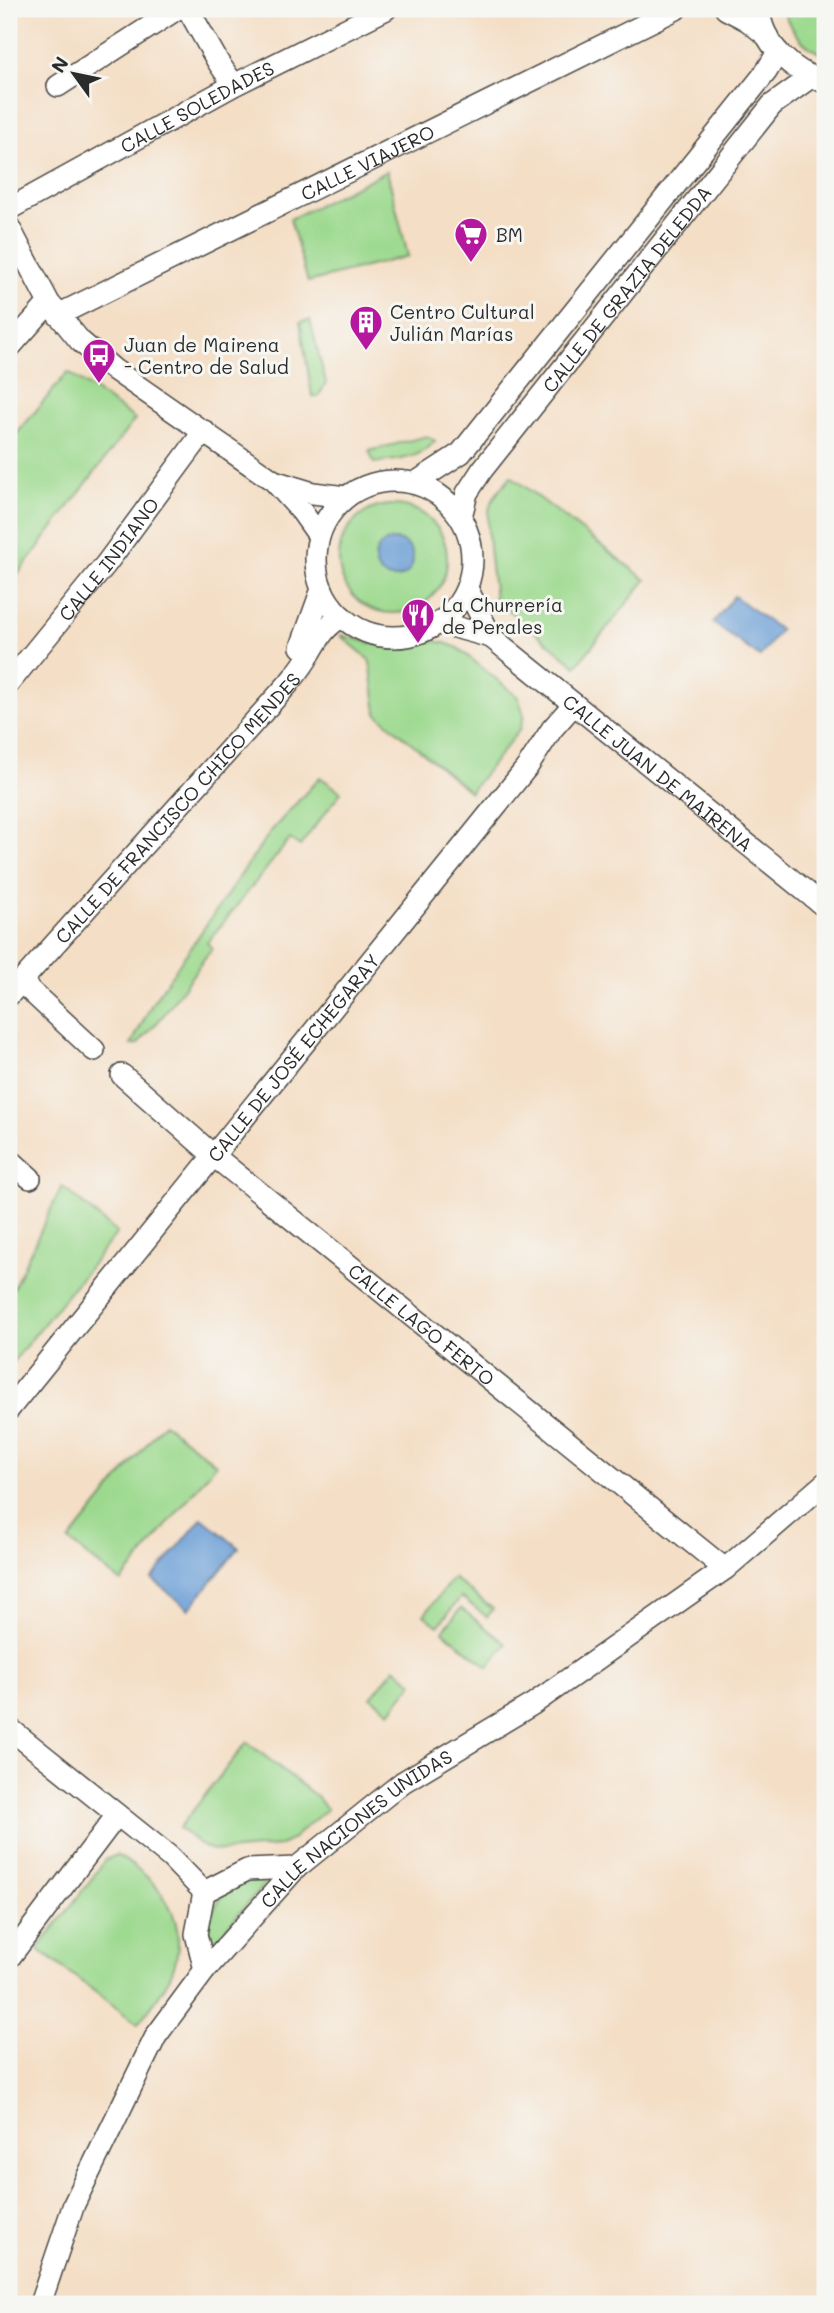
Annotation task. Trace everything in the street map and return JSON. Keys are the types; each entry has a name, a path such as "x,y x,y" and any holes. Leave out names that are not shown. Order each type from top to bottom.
{"street":[{"path":"58,86 177,9"},
{"path":"188,9 234,85"},
{"name":"CALLE SOLEDADES","path":"9,209 234,85 386,9"},
{"name":"CALLE VIAJERO","path":"9,348 30,322 54,309 260,216 676,9"},
{"path":"726,9 747,20 793,66 818,80"},
{"path":"759,9 773,44"},
{"name":"CALLE DE GRAZIA DELEDDA","path":"415,483 461,453 760,80 773,44"},
{"name":"CALLE DE GRAZIA DELEDDA","path":"461,517 467,494 482,470 772,105 818,80"},
{"path":"9,227 54,309 80,341 113,369 274,481 319,536"},
{"name":"CALLE INDIANO","path":"9,683 106,564 204,431"},
{"path":"274,481 313,494 346,497"},
{"path":"391,481 415,483 434,491 461,517 471,542 473,565 467,588 456,608 440,623 419,634 395,638 371,635 349,624 332,608 322,589 315,558 319,536 331,512 346,497 368,485 391,481"},
{"name":"CALLE JUAN DE MAIRENA","path":"467,588 491,637"},
{"name":"CALLE DE FRANCISCO CHICO MENDES","path":"13,984 299,651 322,589"},
{"name":"CALLE DE FRANCISCO CHICO MENDES","path":"13,984 289,683 309,657 323,631 342,617"},
{"name":"CALLE JUAN DE MAIRENA","path":"440,623 491,637 825,906"},
{"name":"CALLE DE JOSÉ ECHEGARAY","path":"9,1409 528,766 552,729 574,704"},
{"path":"13,984 94,1050"},
{"name":"CALLE LAGO FERTO","path":"122,1075 214,1156 725,1569"},
{"path":"9,1159 30,1178"},
{"name":"CALLE NACIONES UNIDAS","path":"40,2304 74,2204 156,2036 205,1970 296,1868 403,1782 533,1704 725,1569 825,1483"},
{"path":"9,1728 170,1857 204,1892"},
{"path":"9,1958 117,1815"},
{"path":"204,1892 247,1870 296,1868"},
{"path":"204,1892 196,1934 205,1970"}],"green space":[{"path":"782,9 825,9 825,55 810,48 799,37"},
{"path":"387,171 408,256 308,282 290,219"},
{"path":"310,320 326,383 318,397 312,396 300,322"},
{"path":"68,372 135,419 9,586 9,443"},
{"path":"427,436 435,441 428,448 407,458 374,463 369,451"},
{"path":"511,476 646,580 576,666 495,599 488,536 489,512 491,503"},
{"path":"393,505 414,509 431,521 443,538 447,559 443,580 431,597 414,609 393,613 372,609 355,597 343,580 339,559 343,538 355,521 372,509"},
{"path":"340,635 384,646 430,640 445,643 458,648 518,697 524,715 520,729 470,792 377,714 370,660"},
{"path":"320,777 341,792 300,846 290,839 207,943 212,948 162,1017 138,1044 131,1045 153,1002 271,831"},
{"path":"62,1186 117,1233 9,1367 9,1297"},
{"path":"164,1423 216,1464 121,1582 69,1541"},
{"path":"453,1578 493,1609 487,1617 461,1597 438,1626 424,1615"},
{"path":"461,1608 506,1644 488,1667 443,1631"},
{"path":"395,1668 413,1683 390,1712 371,1697"},
{"path":"247,1742 317,1797 327,1809 291,1840 279,1846 226,1851 204,1847 179,1828"},
{"path":"116,1855 145,1875 157,1888 174,1917 178,1933 177,1951 170,1976 138,2024 38,1949 106,1860"},
{"path":"261,1878 268,1880 212,1945 210,1920 219,1900 238,1886"}],"water":[{"path":"394,540 407,546 413,559 407,572 394,578 381,572 375,559 381,546"},
{"path":"734,596 780,630 760,657 713,623"},
{"path":"202,1518 239,1548 189,1609 152,1579"}],"place":[{"name":"BM","path":"471,264"},
{"name":"Centro Cultural Julián Marías","path":"366,352"},
{"name":"Juan de Mairena - Centro de Salud","path":"99,385"},
{"name":"La Churrería de Perales","path":"418,645"}]}
